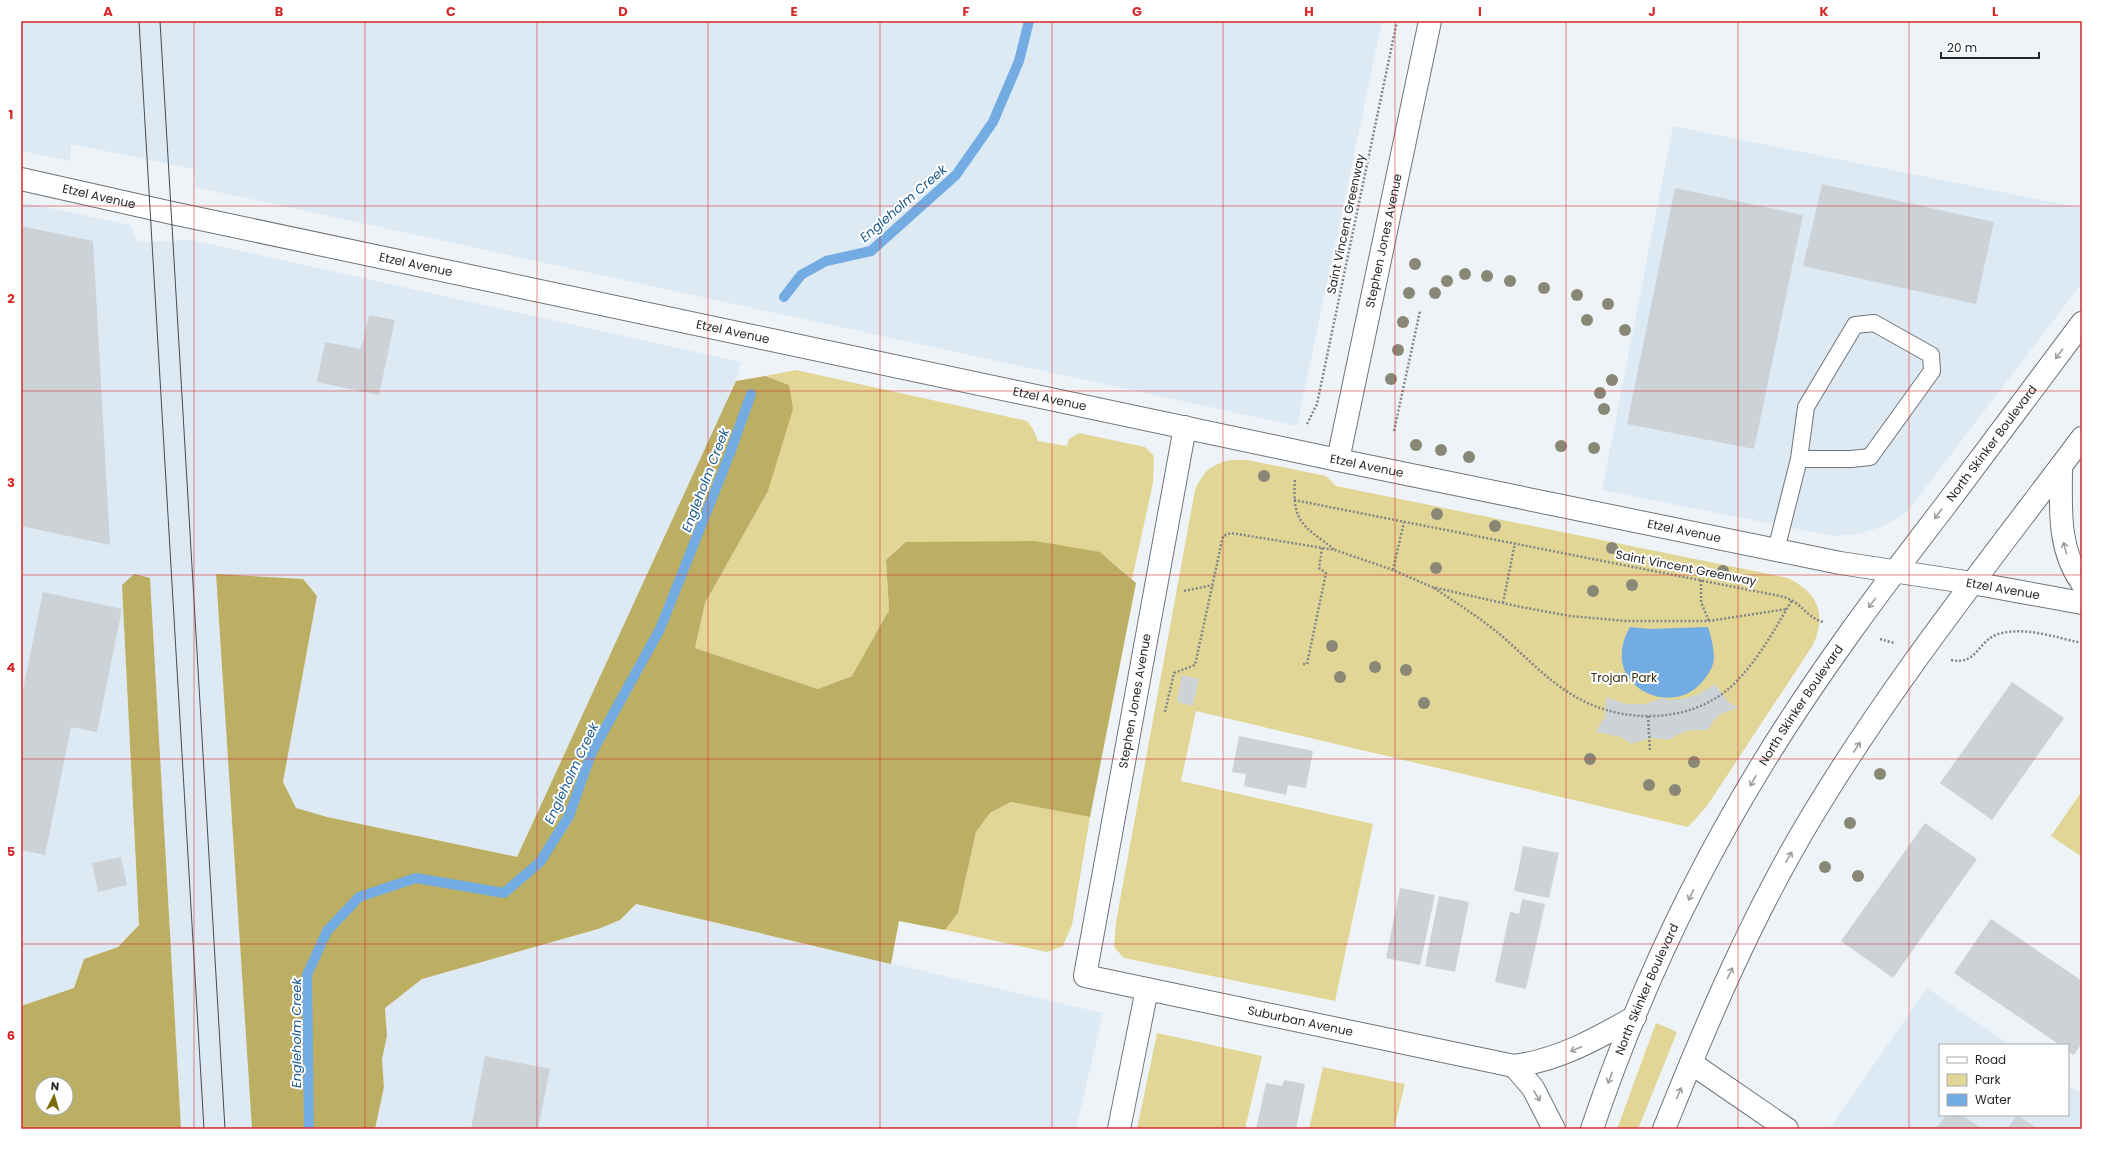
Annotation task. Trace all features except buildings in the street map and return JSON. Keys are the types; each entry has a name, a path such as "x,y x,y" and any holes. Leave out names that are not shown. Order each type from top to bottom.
{"street":[{"name":"Stephen Jones Avenue","path":"1338,460 1430,21"},
{"name":"Etzel Avenue","path":"21,179 172,213 1338,460 1776,550 2082,603"},
{"name":"North Skinker Boulevard","path":"1592,1129 1610,1077 1650,978 1709,860 1763,764 1852,630 2082,323"},
{"name":"Stephen Jones Avenue","path":"1085,976 1185,427"},
{"path":"1664,1129 1729,976 1771,889 1812,815 1921,651 2082,438"},
{"path":"2062,466 2063,538 2067,556 2082,583"},
{"name":"Suburban Avenue","path":"1085,976 1514,1066 1533,1063 1570,1051 1635,1017"},
{"path":"1119,1129 1147,989"},
{"path":"1691,1063 1787,1129"},
{"path":"1514,1066 1533,1088 1554,1129"}],"lane":[{"path":"1776,550 1799,459 1806,406 1854,325 1874,322 1931,355 1932,371 1870,457 1850,459 1799,459"}],"path":[{"name":"Saint Vincent Greenway","path":"1306,428 1317,404 1397,21"},
{"path":"1394,432 1420,311"},
{"path":"1296,477 1294,500 1295,512 1300,521 1308,530 1335,550"},
{"name":"Saint Vincent Greenway","path":"1294,500 1780,596 1799,604 1813,619 1950,660 1964,661 1969,659 1986,640 2000,633 2016,630 2082,643"},
{"path":"1393,570 1404,522"},
{"path":"1165,712 1174,673 1195,665 1223,536 1231,533 1335,550 1393,570 1432,587 1570,616 1626,621 1708,621 1787,609"},
{"path":"1503,603 1514,543"},
{"path":"1303,664 1307,664 1326,573 1319,568 1322,548"},
{"path":"1701,580 1701,602 1708,621"},
{"path":"1432,587 1501,636 1575,696 1608,711 1648,716 1680,713 1717,697 1735,683 1764,647 1792,600"},
{"path":"1648,716 1650,751"}],"shaded area":[{"path":"21,21 1382,21 1297,426 195,187 194,169 71,144 70,161 21,151"},
{"path":"1673,126 2082,208 2082,283 1907,512 1881,527 1859,534 1833,536 1602,490"},
{"path":"21,202 130,225 138,242 192,240 741,362 736,381 517,857 327,817 296,809 283,782 317,596 303,579 216,574 252,1129 181,1129 150,578 122,585 139,925 118,947 84,959 74,988 21,1006"},
{"path":"765,376 789,385 793,409 768,491 705,603 695,648 818,689 852,676 889,610 886,560 906,542 1035,541 1100,552 1136,583 1090,817 1011,802 990,813 976,832 958,913 945,930 899,921 891,964 636,904 620,920 598,929 422,979 385,1008 387,1036 382,1059 384,1087 375,1129 252,1129 216,574 303,579 317,596 283,782 296,808 327,817 517,857 736,381"},
{"path":"134,574 150,578 181,1129 21,1129 21,1006 74,988 84,959 118,947 139,925 122,585"},
{"path":"636,904 1103,1013 1076,1129 375,1129 384,1087 382,1059 387,1036 385,1008 422,979 598,929 620,920"},
{"path":"1927,988 2009,1044 1939,1044 1939,1116 2069,1116 2069,1086 2082,1094 2082,1129 1829,1129"}],"green space":[{"path":"796,370 1027,421 1033,429 1038,441 1067,446 1069,439 1079,433 1145,447 1154,456 1153,483 1132,579 1100,552 886,560 889,610 852,676 818,689 695,648 705,603 768,491 789,385 765,376"},
{"name":"Trojan Park","path":"1230,460 1248,460 1326,476 1336,486 1788,578 1807,590 1813,598 1819,614 1817,634 1813,645 1707,806 1688,827 1196,711 1181,781 1373,824 1335,1001 1124,958 1114,947 1116,922 1195,490 1201,478 1208,470"},
{"path":"2082,791 2082,857 2051,836"},
{"path":"1011,802 1090,817 1072,925 1063,946 1047,952 945,930 958,913 976,832 990,813"},
{"path":"1656,1023 1677,1032 1638,1129 1617,1129"},
{"path":"1157,1033 1262,1056 1245,1129 1137,1129"},
{"path":"1323,1067 1405,1084 1394,1129 1309,1129"}],"water":[{"path":"1630,627 1650,629 1708,627 1714,658 1706,677 1693,690 1677,697 1660,697 1644,691 1631,681 1623,666 1622,648"}],"waterway":[{"name":"Engleholm Creek","path":"784,297 801,275 826,261 871,251 956,175 993,122 1019,61 1029,21"},
{"name":"Engleholm Creek","path":"309,1129 307,975 327,931 359,897 416,878 504,893 540,862 569,816 591,754 660,629 730,453 751,394"}],"tram line":[{"path":"139,21 204,1129"},
{"path":"160,21 225,1129"}]}
